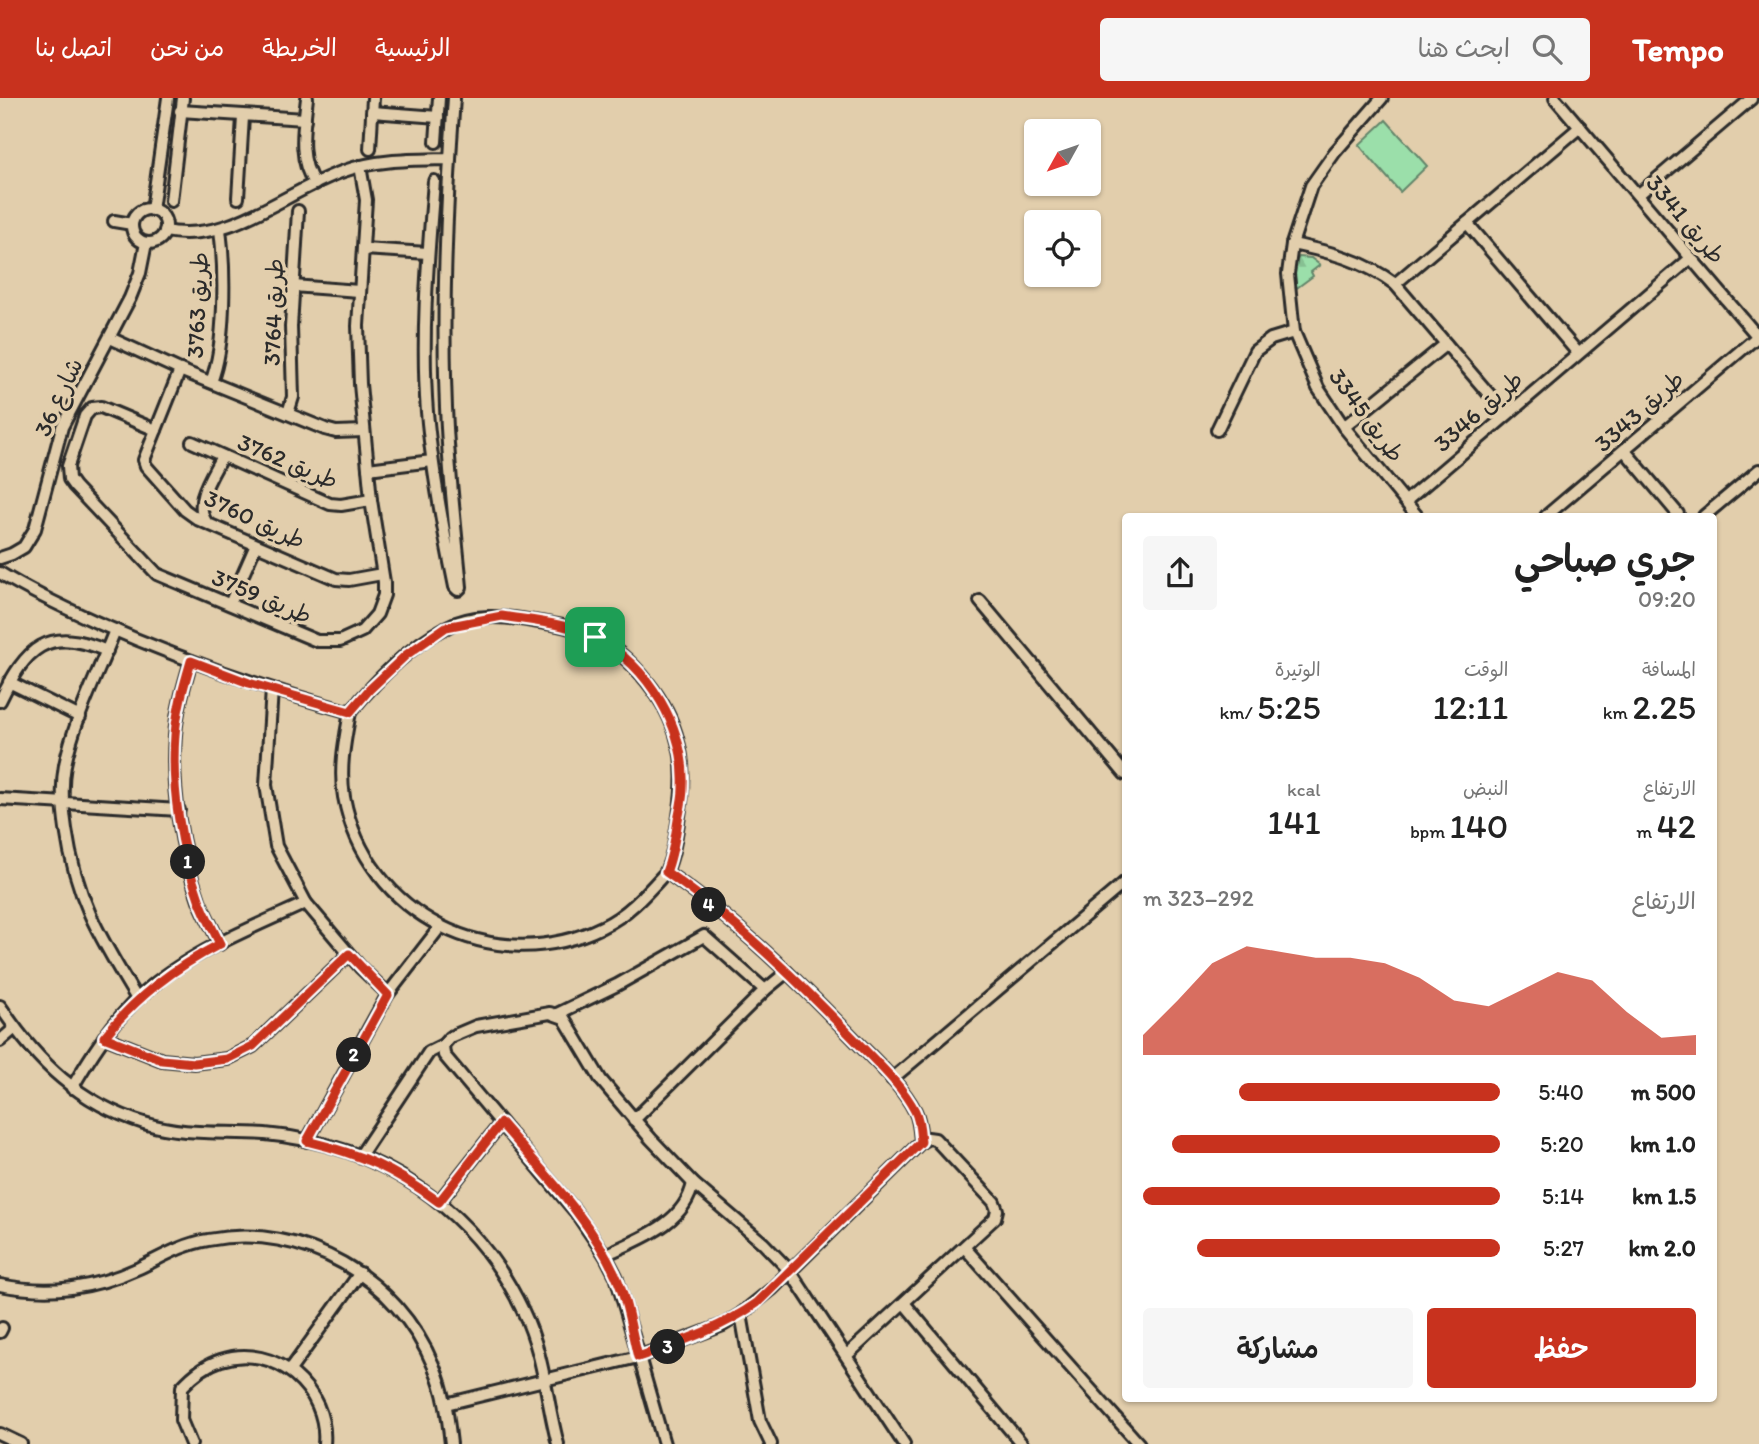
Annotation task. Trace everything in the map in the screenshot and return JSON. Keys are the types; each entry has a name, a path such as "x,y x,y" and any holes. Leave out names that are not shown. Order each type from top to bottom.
{"street":[{"path":"152,210 169,98"},
{"path":"171,201 183,98"},
{"path":"307,98 304,159 315,184"},
{"path":"370,149 373,98"},
{"path":"436,142 439,98"},
{"path":"434,181 428,253 425,351 432,461 454,587 458,590 461,587 447,426 446,295 454,98"},
{"name":"طريق 3345","path":"1382,98 1335,152 1311,186 1292,244 1288,274 1294,332 1318,388 1344,427 1416,513"},
{"name":"طريق 3341","path":"1555,98 1758,337"},
{"path":"1638,195 1750,98 1759,109"},
{"path":"180,111 304,119"},
{"path":"372,112 438,117"},
{"path":"238,198 243,117"},
{"path":"1395,284 1580,127"},
{"path":"165,231 184,234 220,229 360,166 396,160 450,159"},
{"name":"طريق 3759","path":"156,430 101,407 92,408 85,416 68,466 69,478 153,572 310,639 340,641 362,631 377,614 384,595 364,430 358,326 366,200 360,166"},
{"path":"152,210 163,217 165,231 160,239 146,243 135,236 132,224 139,213 152,210"},
{"name":"طريق 3764","path":"288,413 293,397 291,345 298,211"},
{"path":"114,221 132,224"},
{"path":"1467,223 1578,353"},
{"name":"طريق 3763","path":"211,382 218,361 224,272 220,229"},
{"name":"شارع 36","path":"0,558 24,547 35,529 62,427 136,284 146,243"},
{"path":"1292,244 1358,261 1395,284 1506,414"},
{"path":"363,249 428,253"},
{"name":"طريق 3346","path":"1406,501 1691,258"},
{"path":"293,286 359,291"},
{"path":"1217,430 1255,351 1271,339 1294,332"},
{"name":"طريق 3343","path":"1550,513 1758,337"},
{"name":"طريق 3763","path":"110,338 180,370 331,431 364,430"},
{"path":"1344,427 1446,344"},
{"name":"طريق 3760","path":"180,370 144,463 182,506 190,514 206,522 341,580 383,574"},
{"name":"طريق 3762","path":"192,442 330,504 371,500"},
{"path":"1625,451 1677,513"},
{"path":"206,522 200,510 201,501 222,456"},
{"path":"368,469 432,461"},
{"path":"1708,513 1759,470"},
{"path":"182,506 192,506 201,501"},
{"path":"230,604 256,545"},
{"path":"0,573 29,591 191,661 350,712"},
{"path":"980,601 1122,770"},
{"path":"502,616 565,626 595,637 624,656 645,678 662,703 678,741 683,788 673,857 666,872 638,903 603,927 564,942 522,947 480,942 440,928 405,904 376,873 356,836 344,796 342,754 350,712 406,655 446,627 502,616"},
{"path":"115,630 80,718 66,763 62,804 74,876 86,911 137,999"},
{"path":"0,701 23,660 34,649 64,640 80,641 107,651"},
{"path":"191,661 175,734 174,772 186,856 200,901 220,944"},
{"path":"9,682 80,718"},
{"path":"272,689 266,785 276,846 306,902 349,954 388,995"},
{"path":"0,799 179,810"},
{"path":"666,872 695,892 787,972 892,1079 915,1111 921,1142"},
{"path":"892,1079 1122,885"},
{"path":"72,1088 104,1037 137,999 163,978 220,944 306,902"},
{"path":"307,1141 388,995 440,928"},
{"path":"557,1014 617,985 704,936 765,990"},
{"path":"104,1037 162,1060 194,1063 227,1059 253,1046 349,954"},
{"path":"635,1120 765,990 787,972"},
{"path":"0,1006 41,1061 72,1088 108,1109 146,1124 186,1132 267,1134 307,1141 360,1156 388,1168 439,1202 472,1234 508,1281 524,1313 546,1380 558,1444"},
{"path":"360,1156 429,1052 443,1045 450,1037 476,1026 557,1014 566,1022 592,1067 635,1120 693,1183 790,1270 904,1444"},
{"path":"0,1041 15,1028"},
{"path":"443,1045 444,1055 575,1211 605,1255 616,1276 664,1444"},
{"path":"439,1202 501,1123"},
{"path":"446,1404 638,1357 705,1334 741,1314 765,1296 921,1142 928,1138 939,1141 996,1206 997,1214 993,1222 846,1355"},
{"path":"605,1255 675,1217 687,1203 693,1183"},
{"path":"0,1285 30,1291 75,1289 139,1268 176,1249 205,1240 263,1236 292,1241 320,1251 360,1273 390,1300 415,1331 434,1366 446,1404 451,1444"},
{"path":"965,1248 1139,1444"},
{"path":"290,1370 360,1273"},
{"path":"904,1303 1022,1444"},
{"path":"741,1314 760,1421 771,1444"},
{"path":"191,1444 181,1420 182,1387 208,1365 241,1356 274,1362 290,1370 304,1382 315,1398 322,1416 324,1444"},
{"path":"0,1434 21,1444"}],"green space":[{"path":"1386,120 1427,166 1400,192 1359,145"},
{"path":"1299,257 1311,258 1320,265 1311,272 1313,276 1294,290 1289,272"}],"route":[{"path":"502,616 565,626 595,637 624,656 645,678 662,703 678,741 683,788 673,857 666,872 695,892 801,984 892,1079 915,1111 921,1142 757,1303 705,1334 638,1357 616,1276 605,1255 575,1211 501,1123 439,1202 388,1168 334,1147 307,1141 388,995 349,954 253,1046 227,1059 194,1063 162,1060 104,1037 137,999 163,978 192,958 220,944 200,901 186,856 174,772 175,734 191,661 249,683 350,712 406,655 446,627 502,616"}]}
